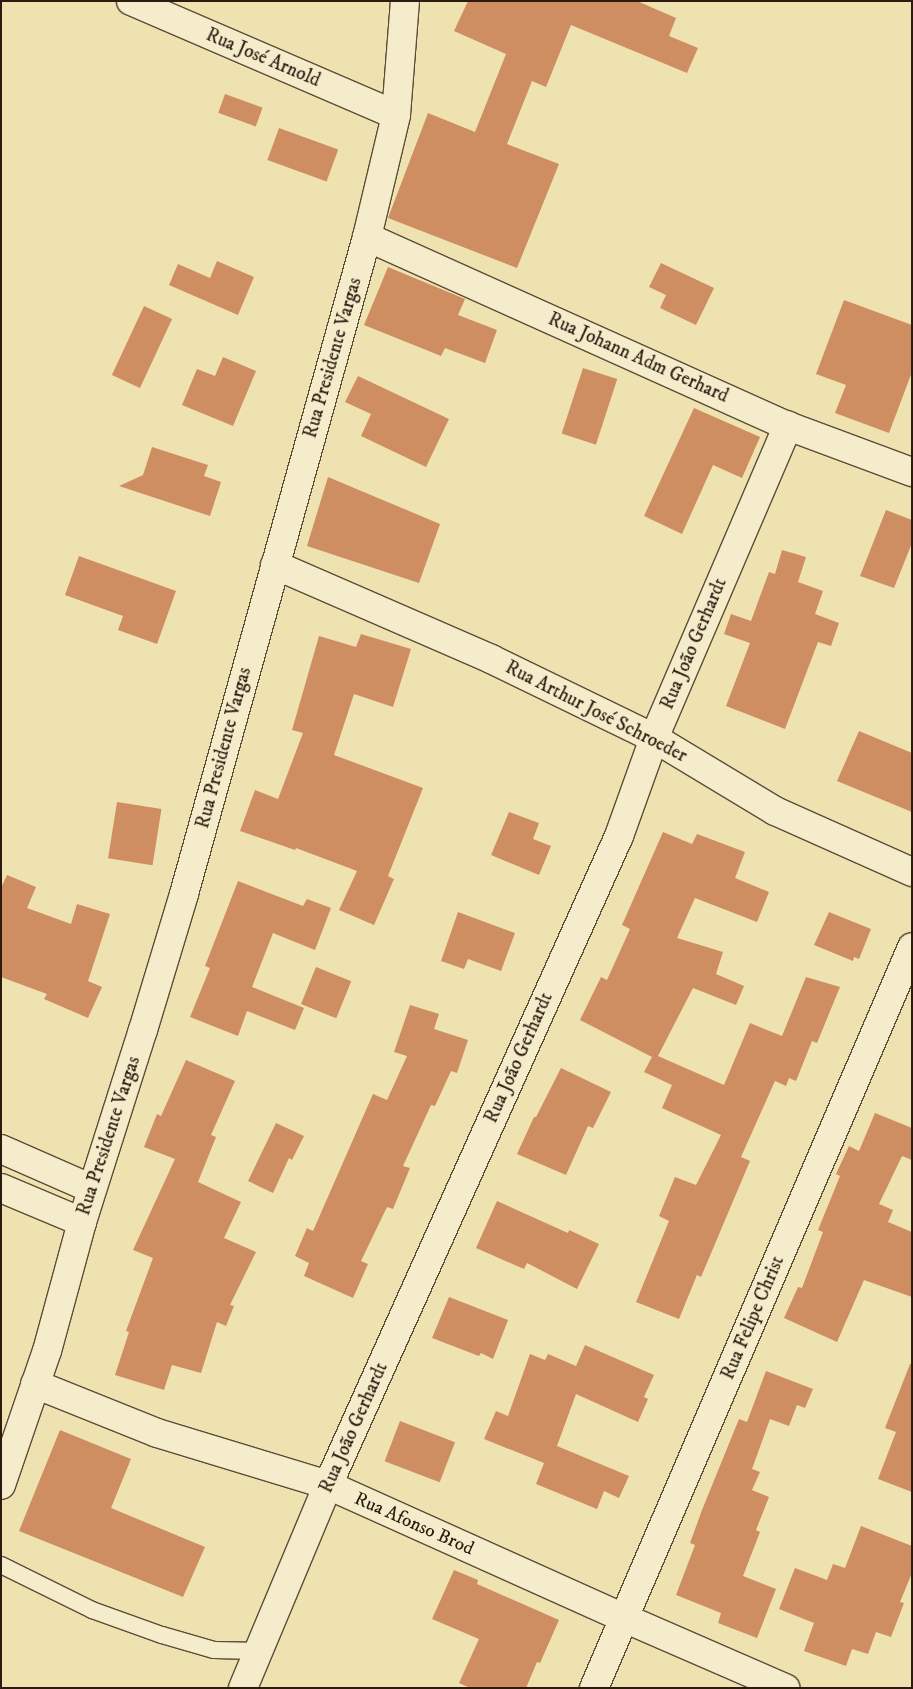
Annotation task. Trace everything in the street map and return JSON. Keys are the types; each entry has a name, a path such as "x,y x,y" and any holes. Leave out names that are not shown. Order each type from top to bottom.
{"street":[{"name":"Rua José Arnold","path":"131,1 396,116"},
{"name":"Rua Presidente Vargas","path":"1,1485 47,1350 82,1222 181,903 366,237 396,116 405,1"},
{"name":"Rua Johann Adm Gerhard","path":"366,237 788,426 912,472"},
{"name":"Rua João Gerhardt","path":"243,1688 328,1485 619,836 654,738 788,426"},
{"name":"Rua Arthur José Schroeder","path":"275,565 491,659 654,738 775,811 912,872"},
{"name":"Rua Felipe Christ","path":"594,1688 912,947"},
{"path":"1,1149 92,1190"},
{"path":"1,1188 82,1222"},
{"name":"Rua Afonso Brod","path":"34,1384 157,1433 328,1485 785,1688"}],"lane":[{"path":"1,1565 92,1610 162,1635 214,1650 260,1651"}],"building":[{"path":"468,1 637,1 676,18 669,36 698,48 687,73 571,25 546,87 532,81 507,144 559,164 517,268 388,218 428,113 475,132 506,54 454,31"},
{"path":"225,94 263,108 256,126 218,113"},
{"path":"279,128 338,150 327,181 267,160"},
{"path":"217,261 254,277 238,315 169,285 178,264 210,278"},
{"path":"661,263 714,288 696,325 660,308 666,295 649,287"},
{"path":"388,267 465,299 458,315 497,330 485,363 445,348 441,356 364,325"},
{"path":"844,300 912,325 912,372 889,433 835,413 846,385 816,374"},
{"path":"144,306 172,319 140,388 112,375"},
{"path":"223,357 256,371 233,426 182,405 197,369 215,376"},
{"path":"583,368 617,379 596,445 562,434"},
{"path":"358,376 449,419 426,467 361,436 371,414 345,402"},
{"path":"694,408 760,437 742,478 713,465 682,534 644,516"},
{"path":"152,447 208,465 204,476 221,482 210,516 119,486 143,475"},
{"path":"328,477 440,524 419,583 307,546"},
{"path":"886,510 912,520 912,543 894,588 860,576"},
{"path":"782,550 806,557 798,582 823,591 815,614 839,623 831,646 818,642 785,729 726,706 750,643 724,634 731,614 751,621 769,572 775,574"},
{"path":"79,556 176,591 157,644 118,630 123,616 65,595"},
{"path":"361,634 411,649 393,707 354,694 334,755 423,788 388,876 394,879 374,925 339,910 357,871 296,848 295,850 240,831 255,790 278,799 303,733 292,730 319,636 356,647"},
{"path":"859,731 912,753 912,812 837,781"},
{"path":"117,802 161,809 153,865 108,858"},
{"path":"509,812 539,823 533,839 551,846 539,875 491,855"},
{"path":"663,832 692,844 697,834 745,852 735,878 769,892 757,922 695,898 677,938 723,952 716,974 744,986 736,1005 693,988 658,1056 724,1085 750,1023 782,1036 806,977 840,987 817,1043 812,1041 796,1081 789,1078 786,1086 775,1081 741,1157 750,1161 701,1277 697,1275 679,1319 636,1302 669,1221 659,1216 675,1177 696,1185 721,1135 662,1108 672,1085 644,1072 652,1057 580,1020 601,977 607,980 630,929 622,925"},
{"path":"7,875 36,887 27,908 71,924 77,904 110,914 88,981 102,987 88,1018 44,999 47,994 1,977 1,888"},
{"path":"238,881 303,906 307,899 331,908 315,950 273,933 252,987 304,1008 295,1030 247,1011 238,1036 190,1017 210,968 205,966"},
{"path":"458,912 515,933 501,971 468,959 464,969 441,961"},
{"path":"829,912 871,929 859,959 854,957 853,961 814,945"},
{"path":"316,967 351,981 336,1018 301,1004"},
{"path":"410,1005 439,1014 434,1029 468,1040 457,1073 451,1071 435,1106 431,1105 403,1166 410,1168 393,1209 387,1207 361,1261 368,1264 353,1298 304,1276 309,1263 295,1256 307,1228 313,1231 373,1094 387,1100 407,1056 394,1052"},
{"path":"186,1060 235,1081 211,1135 216,1137 198,1182 241,1202 224,1238 256,1252 230,1305 234,1306 226,1326 217,1322 201,1373 172,1365 164,1390 115,1375 129,1332 126,1331 153,1258 133,1250 175,1159 144,1147 157,1114 161,1116"},
{"path":"561,1068 611,1092 593,1128 588,1126 566,1175 517,1154 534,1117 536,1117"},
{"path":"875,1113 912,1128 912,1160 902,1156 879,1204 893,1210 888,1222 912,1232 912,1297 864,1280 837,1342 784,1318 798,1287 802,1288 823,1232 818,1230 840,1176 836,1174 849,1146 859,1151"},
{"path":"276,1123 304,1136 292,1160 289,1158 273,1193 248,1181"},
{"path":"497,1201 568,1233 569,1230 599,1244 577,1289 527,1263 524,1269 476,1248"},
{"path":"449,1297 508,1320 493,1359 481,1353 479,1356 432,1338"},
{"path":"585,1345 654,1375 644,1397 648,1399 638,1422 576,1394 557,1446 629,1476 619,1498 604,1491 597,1509 536,1484 544,1463 484,1439 496,1411 508,1416 530,1354 545,1360 548,1354 576,1366"},
{"path":"910,1364 912,1364 912,1492 878,1479 896,1432 885,1428"},
{"path":"766,1371 813,1389 805,1408 797,1405 789,1426 770,1419 752,1469 760,1472 752,1490 769,1497 756,1530 760,1532 743,1576 776,1589 757,1638 718,1623 721,1613 676,1595 695,1545 690,1543 702,1510 739,1419 747,1422"},
{"path":"400,1421 455,1442 440,1482 385,1461"},
{"path":"60,1430 131,1459 111,1508 205,1547 183,1597 19,1531"},
{"path":"861,1526 912,1546 912,1573 900,1602 904,1603 891,1637 876,1632 868,1654 852,1649 846,1666 804,1651 814,1623 779,1609 795,1568 827,1580 833,1564 845,1568"},
{"path":"454,1570 478,1580 477,1584 559,1620 540,1663 537,1662 526,1688 470,1688 459,1683 479,1639 432,1619"}]}
